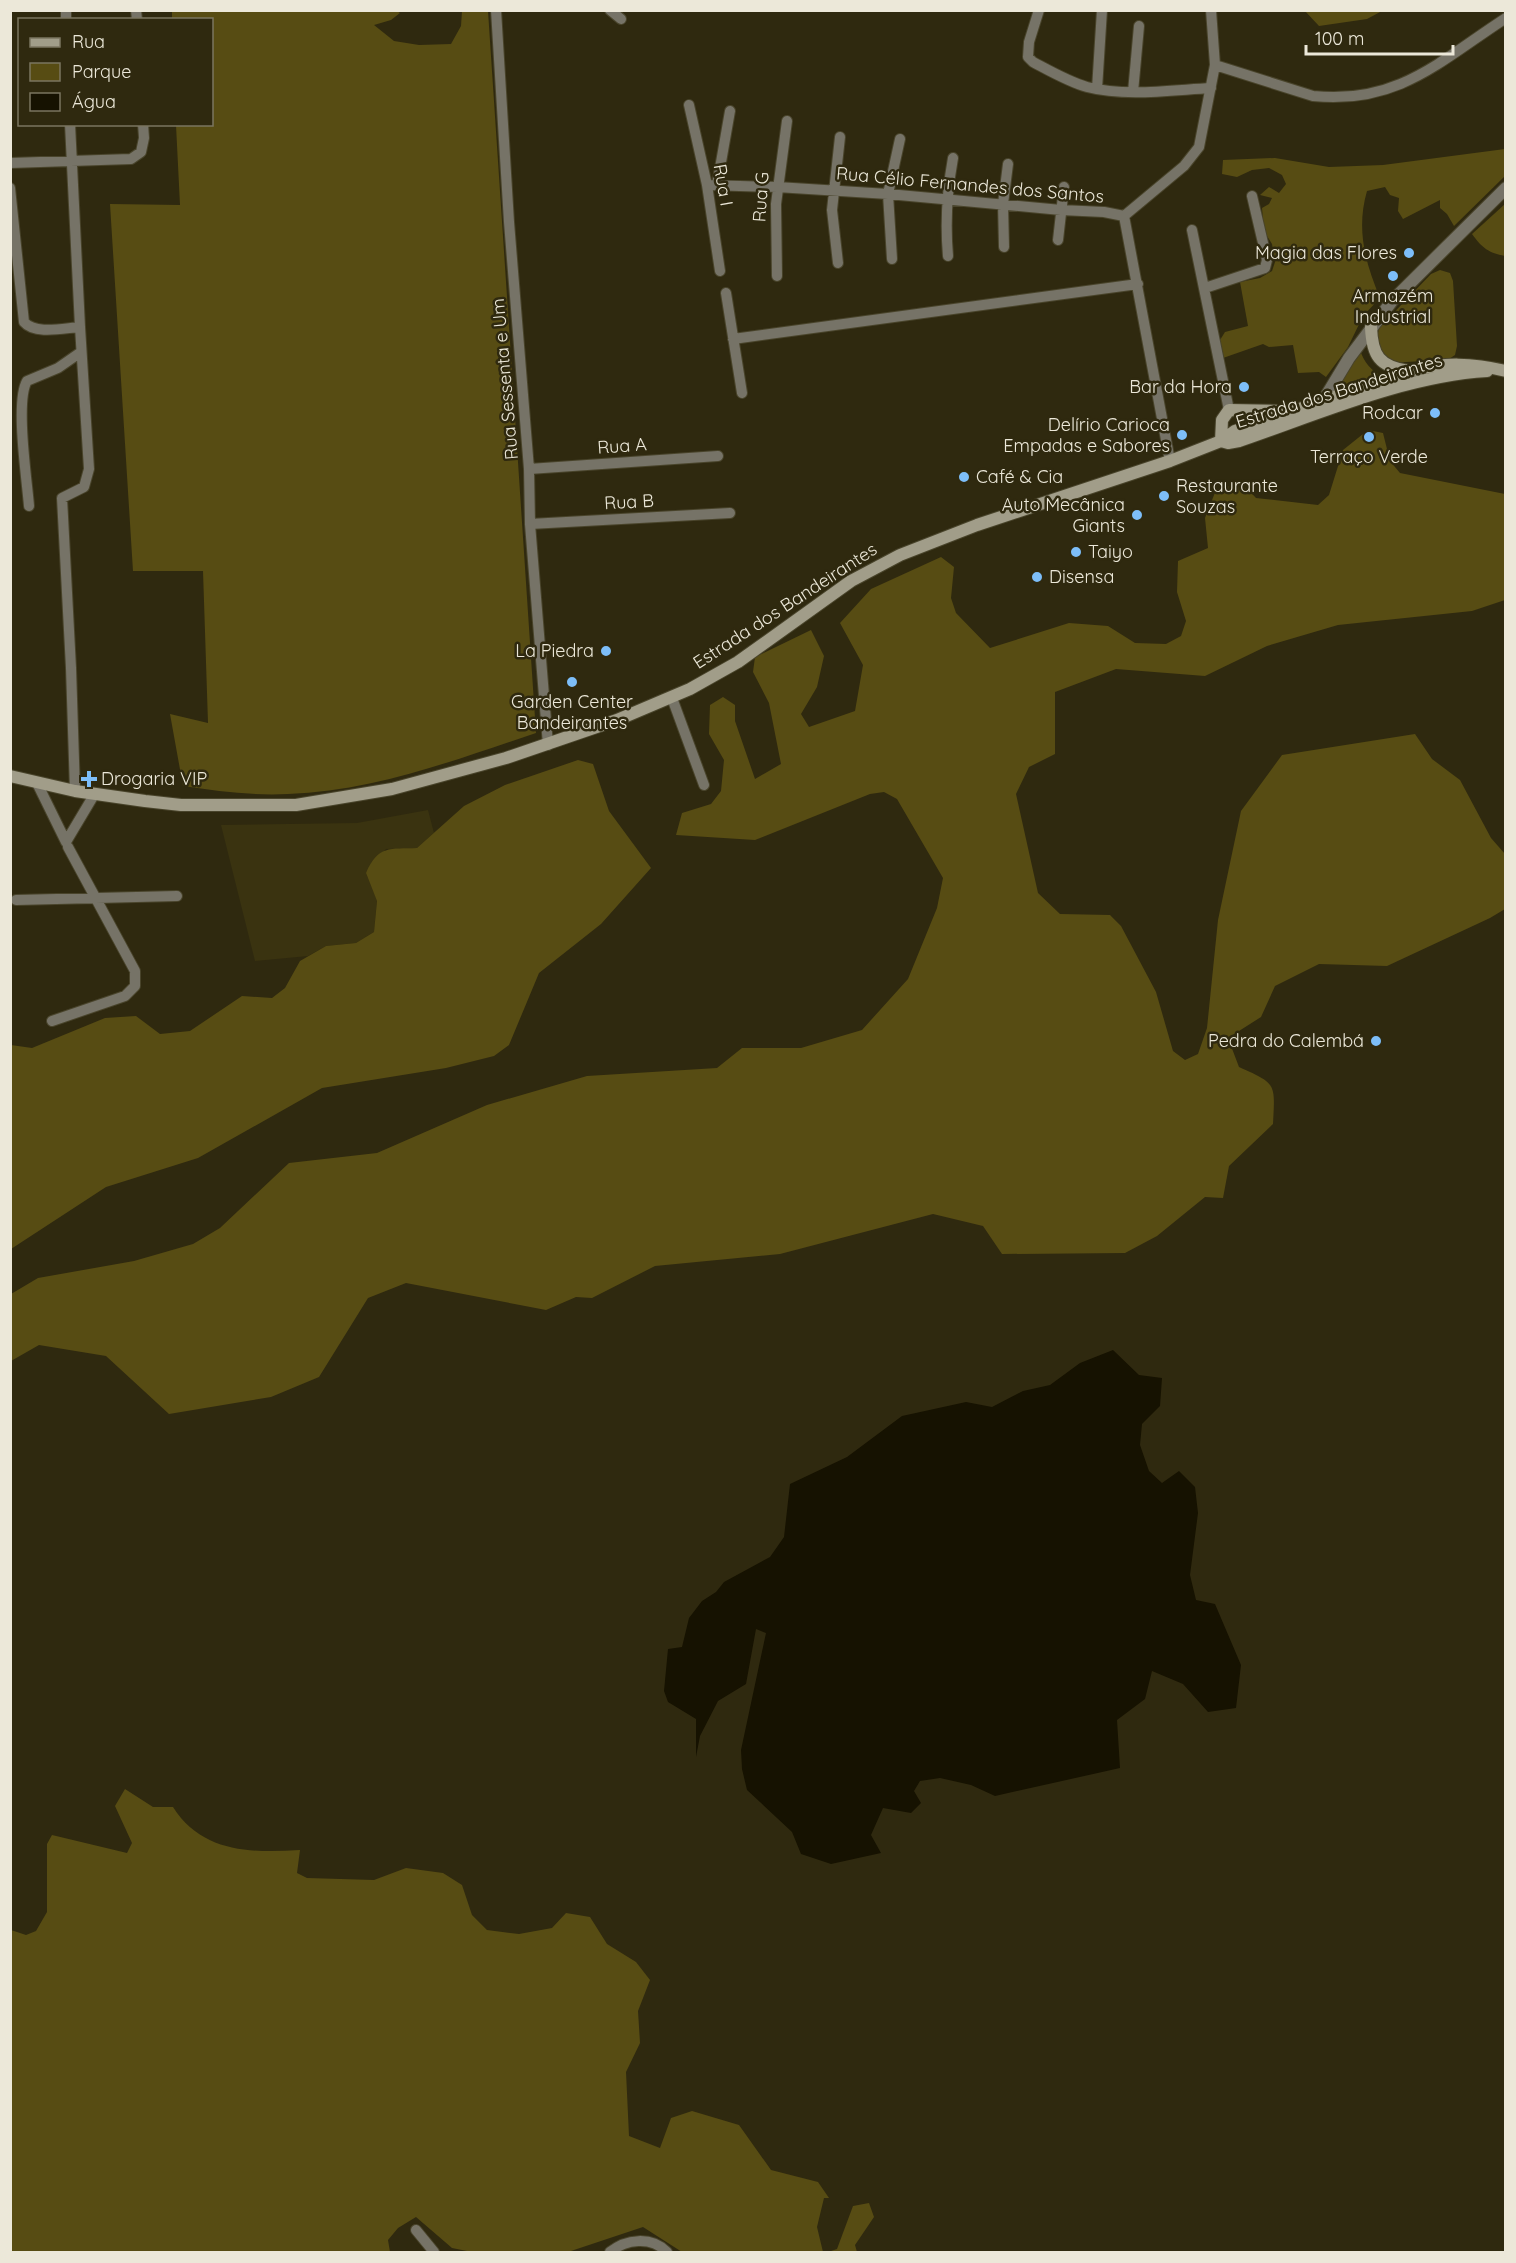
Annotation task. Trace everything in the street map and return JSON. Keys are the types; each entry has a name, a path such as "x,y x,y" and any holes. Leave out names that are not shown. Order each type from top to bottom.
{"main road":[{"path":"1371,327 1373,348 1381,361 1396,369 1410,371"},
{"name":"Estrada dos Bandeirantes","path":"10,776 75,792 182,805 296,805 414,784 548,745 672,698 738,662 873,567 977,525 1170,461 1221,441 1235,431 1410,371 1453,363 1484,365 1504,371"},
{"name":"Estrada dos Bandeirantes","path":"1221,441 1228,443 1239,441 1410,384 1439,377 1504,371"},
{"path":"1221,441 1222,420 1229,410 1292,410"}],"street":[{"name":"Rua Sessenta e Um","path":"496,10 509,222 529,469 530,524 548,745"},
{"path":"610,10 621,19"},
{"path":"1039,10 1029,42 1028,57 1033,62 1075,83 1097,89 1133,92 1211,88"},
{"path":"1097,89 1102,10"},
{"path":"1124,216 1184,166 1198,147 1215,65 1211,10"},
{"path":"1215,65 1313,96 1369,93 1388,89 1434,68 1506,18"},
{"path":"1133,92 1139,26"},
{"name":"Rua I","path":"689,105 712,185 720,271"},
{"path":"712,185 730,111"},
{"name":"Rua G","path":"777,276 775,224 777,187 787,121"},
{"path":"70,126 89,469 84,487 62,498 75,792"},
{"path":"10,163 120,160 137,157 143,146 143,126"},
{"path":"838,263 832,210 840,137"},
{"path":"892,259 888,194 900,139"},
{"path":"948,256 945,224 946,199 953,158"},
{"path":"1004,247 1003,204 1008,164"},
{"name":"Rua Célio Fernandes dos Santos","path":"712,185 888,194 1104,212 1124,216 1170,461"},
{"path":"1058,240 1064,187"},
{"path":"10,188 24,322 28,327 43,329 80,327"},
{"path":"1305,418 1324,399 1371,327 1392,301 1506,188"},
{"path":"1205,288 1265,268 1267,260 1252,196"},
{"path":"1192,230 1229,410"},
{"path":"733,339 1138,284"},
{"path":"726,293 742,393"},
{"path":"30,506 23,420 24,386 27,381 58,368 81,352"},
{"name":"Rua A","path":"529,469 718,456"},
{"name":"Rua B","path":"530,524 730,513"},
{"path":"672,698 704,785"},
{"path":"37,783 66,842 94,795"},
{"path":"52,1020 125,996 135,986 135,971 68,847"},
{"path":"16,900 177,896"},
{"path":"416,2230 434,2253"},
{"path":"610,2253 628,2242 642,2241 655,2244 667,2253"}],"shaded area":[{"path":"428,810 434,833 417,848 386,849 366,873 377,900 374,932 356,943 326,946 308,956 255,961 221,825 357,823"}],"green space":[{"path":"172,11 397,11 400,13 391,20 374,25 394,41 419,45 451,44 461,26 462,11 488,11 536,733 414,772 320,792 235,793 183,786 170,714 208,723 203,571 133,571 110,204 180,205 176,126 213,126 213,18 172,18"},
{"path":"1305,11 1382,11 1367,19 1319,26"},
{"path":"1505,149 1505,176 1454,226 1447,214 1440,208 1440,200 1403,219 1398,211 1399,198 1390,195 1385,187 1367,191 1362,232 1366,258 1380,298 1363,316 1348,347 1326,377 1319,372 1298,373 1293,345 1269,347 1263,344 1223,358 1220,340 1225,332 1248,326 1240,282 1260,278 1272,271 1275,262 1272,244 1264,231 1262,208 1269,204 1272,198 1260,195 1269,187 1279,193 1286,184 1282,175 1269,168 1252,170 1237,177 1222,174 1223,160 1275,158 1329,167 1383,165"},
{"path":"1505,204 1505,256 1486,249 1472,234"},
{"path":"1440,270 1450,273 1453,281 1457,346 1455,355 1449,359 1393,363 1383,359 1376,342 1379,328 1431,274"},
{"path":"1360,349 1368,366 1383,377 1332,394"},
{"path":"1368,430 1383,433 1390,461 1400,473 1505,494 1505,600 1472,611 1338,625 1267,646 1205,676 1116,669 1055,692 1055,754 1029,767 1016,794 1038,893 1060,914 1110,915 1121,926 1156,992 1173,1051 1185,1060 1198,1054 1207,1028 1218,920 1241,811 1282,755 1415,734 1432,759 1460,780 1491,838 1505,854 1505,909 1387,966 1319,964 1275,986 1261,1017 1228,1038 1239,1067 1261,1077 1271,1086 1274,1110 1273,1124 1229,1166 1223,1198 1205,1197 1157,1236 1125,1253 1002,1254 983,1226 933,1214 780,1254 655,1266 592,1298 576,1297 546,1310 406,1283 368,1298 319,1377 271,1397 169,1414 106,1356 39,1345 11,1361 11,1294 38,1278 134,1261 193,1244 220,1228 289,1163 377,1153 487,1105 587,1076 717,1068 742,1048 801,1048 862,1030 908,979 937,908 943,878 897,799 884,792 870,794 755,840 676,835 682,813 711,804 721,791 724,760 709,734 710,705 723,697 735,705 735,721 755,779 781,764 769,703 753,672 755,657 811,630 824,656 817,687 801,714 809,727 855,711 863,665 840,623 871,589 941,557 954,567 951,598 956,613 990,648 1069,623 1108,626 1135,643 1166,644 1181,636 1186,621 1177,592 1178,561 1208,548 1205,518 1216,490 1238,485 1247,489 1256,498 1318,505 1329,495 1343,450"},
{"path":"578,760 593,764 609,811 651,868 601,924 539,973 509,1045 494,1056 446,1068 322,1088 198,1158 106,1187 11,1249 11,1045 32,1048 105,1018 136,1016 160,1034 190,1031 242,996 272,998 285,988 300,961 326,946 356,943 374,932 377,901 366,873 375,857 380,853 392,849 417,848 464,806 505,785"},
{"path":"125,1789 153,1807 173,1807 198,1834 213,1842 246,1850 300,1850 297,1873 307,1878 374,1880 406,1868 443,1873 462,1885 472,1915 487,1930 519,1934 552,1928 566,1913 590,1917 607,1944 636,1962 650,1980 638,2011 640,2043 626,2072 629,2136 660,2148 671,2118 692,2111 739,2125 771,2170 818,2182 829,2198 824,2198 817,2227 823,2252 682,2252 643,2227 568,2252 472,2252 452,2248 416,2217 398,2228 388,2240 390,2252 11,2252 11,1930 26,1935 36,1931 47,1912 47,1844 52,1835 127,1853 132,1843 115,1806"},
{"path":"869,2203 874,2217 855,2245 857,2252 828,2252 837,2249 853,2206"}],"water":[{"path":"1113,1350 1139,1375 1162,1378 1160,1406 1142,1424 1140,1445 1149,1471 1162,1483 1179,1471 1195,1487 1198,1513 1190,1575 1196,1600 1215,1604 1241,1665 1236,1708 1208,1712 1183,1684 1152,1671 1145,1699 1117,1720 1120,1768 995,1796 971,1785 940,1778 920,1781 914,1791 921,1803 911,1813 883,1808 871,1835 881,1853 831,1864 801,1854 792,1832 747,1790 742,1769 741,1750 766,1633 756,1629 746,1684 718,1701 700,1736 696,1757 696,1719 668,1702 664,1691 668,1649 682,1647 689,1618 702,1601 716,1592 724,1582 770,1557 784,1537 790,1484 847,1457 902,1416 966,1402 992,1407 1023,1391 1050,1385 1080,1363"}],"place":[{"name":"Magia das Flores","path":"1409,253"},
{"name":"Armazém Industrial","path":"1393,276"},
{"name":"Bar da Hora","path":"1244,387"},
{"name":"Rodcar","path":"1435,413"},
{"name":"Delírio Carioca Empadas e Sabores","path":"1182,435"},
{"name":"Terraço Verde","path":"1369,437"},
{"name":"Café & Cia","path":"964,477"},
{"name":"Restaurante Souzas","path":"1164,496"},
{"name":"Auto Mecânica Giants","path":"1137,515"},
{"name":"Taiyo","path":"1076,552"},
{"name":"Disensa","path":"1037,577"},
{"name":"La Piedra","path":"606,651"},
{"name":"Garden Center Bandeirantes","path":"572,682"},
{"name":"Drogaria VIP","path":"89,779"},
{"name":"Pedra do Calembá","path":"1376,1041"}]}
